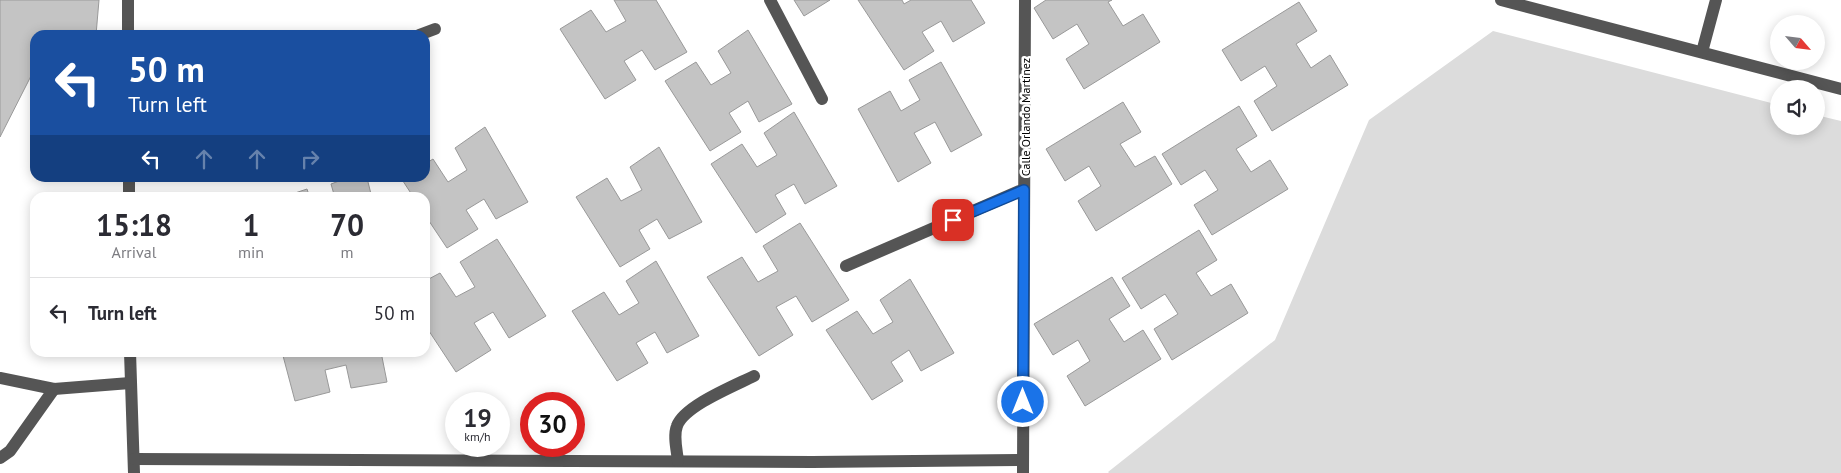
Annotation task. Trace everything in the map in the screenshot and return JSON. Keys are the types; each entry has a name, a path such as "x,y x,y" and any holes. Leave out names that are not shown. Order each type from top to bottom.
{"street":[{"path":"128,0 128,30"},
{"path":"770,0 822,99"},
{"name":"Calle Orlando Martínez","path":"1023,467 1025,0"},
{"path":"1501,0 1841,89"},
{"path":"1702,52 1716,0"},
{"path":"430,31 435,29"},
{"path":"846,266 1024,190"},
{"path":"130,357 134,473"},
{"path":"678,461 676,434 677,427 682,418 693,407 754,376"},
{"path":"0,378 54,390 130,383"},
{"path":"0,458 10,450 54,390"},
{"path":"134,459 678,461 812,467 1023,467"}],"shaded area":[{"path":"1493,31 1770,103 1770,135 1825,135 1825,117 1841,121 1841,473 1109,473 1275,340 1369,120"}],"building":[{"path":"0,0 99,0 96,30 30,30 30,78 0,137"},
{"path":"614,0 656,0 687,52 655,70 642,50 624,61 636,80 605,99 560,29 591,10 606,32 626,21"},
{"path":"794,0 830,0 804,16"},
{"path":"858,0 902,0 904,4 911,0 971,0 985,23 953,42 941,21 922,32 934,51 904,70"},
{"path":"1046,0 1112,0 1108,2 1123,26 1143,14 1160,42 1084,89 1066,59 1089,44 1077,24 1053,39 1034,8"},
{"path":"1299,2 1317,31 1296,44 1311,68 1330,55 1348,85 1272,131 1254,101 1277,86 1265,66 1241,81 1222,50"},
{"path":"748,30 792,104 759,122 748,101 729,113 741,132 710,151 665,81 696,62 711,85 731,73 718,51"},
{"path":"941,62 982,135 951,152 935,122 914,133 931,163 898,182 858,109 890,91 901,111 920,100 909,80"},
{"path":"1123,102 1141,132 1120,144 1135,167 1155,156 1172,184 1096,231 1078,201 1101,186 1089,166 1065,181 1046,149"},
{"path":"1239,106 1257,136 1236,149 1251,172 1270,160 1288,189 1212,235 1194,205 1218,190 1205,170 1181,185 1162,154"},
{"path":"794,112 837,186 805,204 794,184 775,195 786,214 756,233 711,164 742,144 757,167 777,155 764,133"},
{"path":"485,127 528,202 496,219 484,199 466,210 478,229 447,248 430,222 430,192 410,192 404,182 430,182 430,161 433,159 448,182 467,170 455,148"},
{"path":"659,147 702,222 669,239 657,219 639,230 650,249 620,267 576,197 607,178 621,201 642,190 630,167"},
{"path":"336,182 368,182 370,192 333,192 331,184"},
{"path":"800,223 849,300 812,322 796,296 776,307 793,335 759,356 707,277 742,257 758,282 778,271 763,246"},
{"path":"1199,230 1217,260 1196,273 1211,296 1231,284 1248,313 1172,360 1154,329 1178,314 1165,294 1141,309 1122,278"},
{"path":"497,239 546,316 509,338 493,312 474,323 491,350 456,372 430,333 430,278 440,273 456,297 475,287 460,262"},
{"path":"656,261 699,336 667,353 655,332 636,343 648,363 617,381 572,311 604,292 619,315 639,303 626,281"},
{"path":"1112,277 1130,306 1109,319 1124,342 1143,330 1161,359 1085,406 1067,376 1090,361 1078,340 1053,355 1034,324"},
{"path":"910,279 954,353 921,371 909,350 891,362 903,381 872,400 826,330 857,311 873,334 893,322 880,300"},
{"path":"283,357 382,357 387,382 351,388 346,365 325,370 330,392 295,401"}],"route":[{"path":"953,220 1024,190 1023,402"}]}
